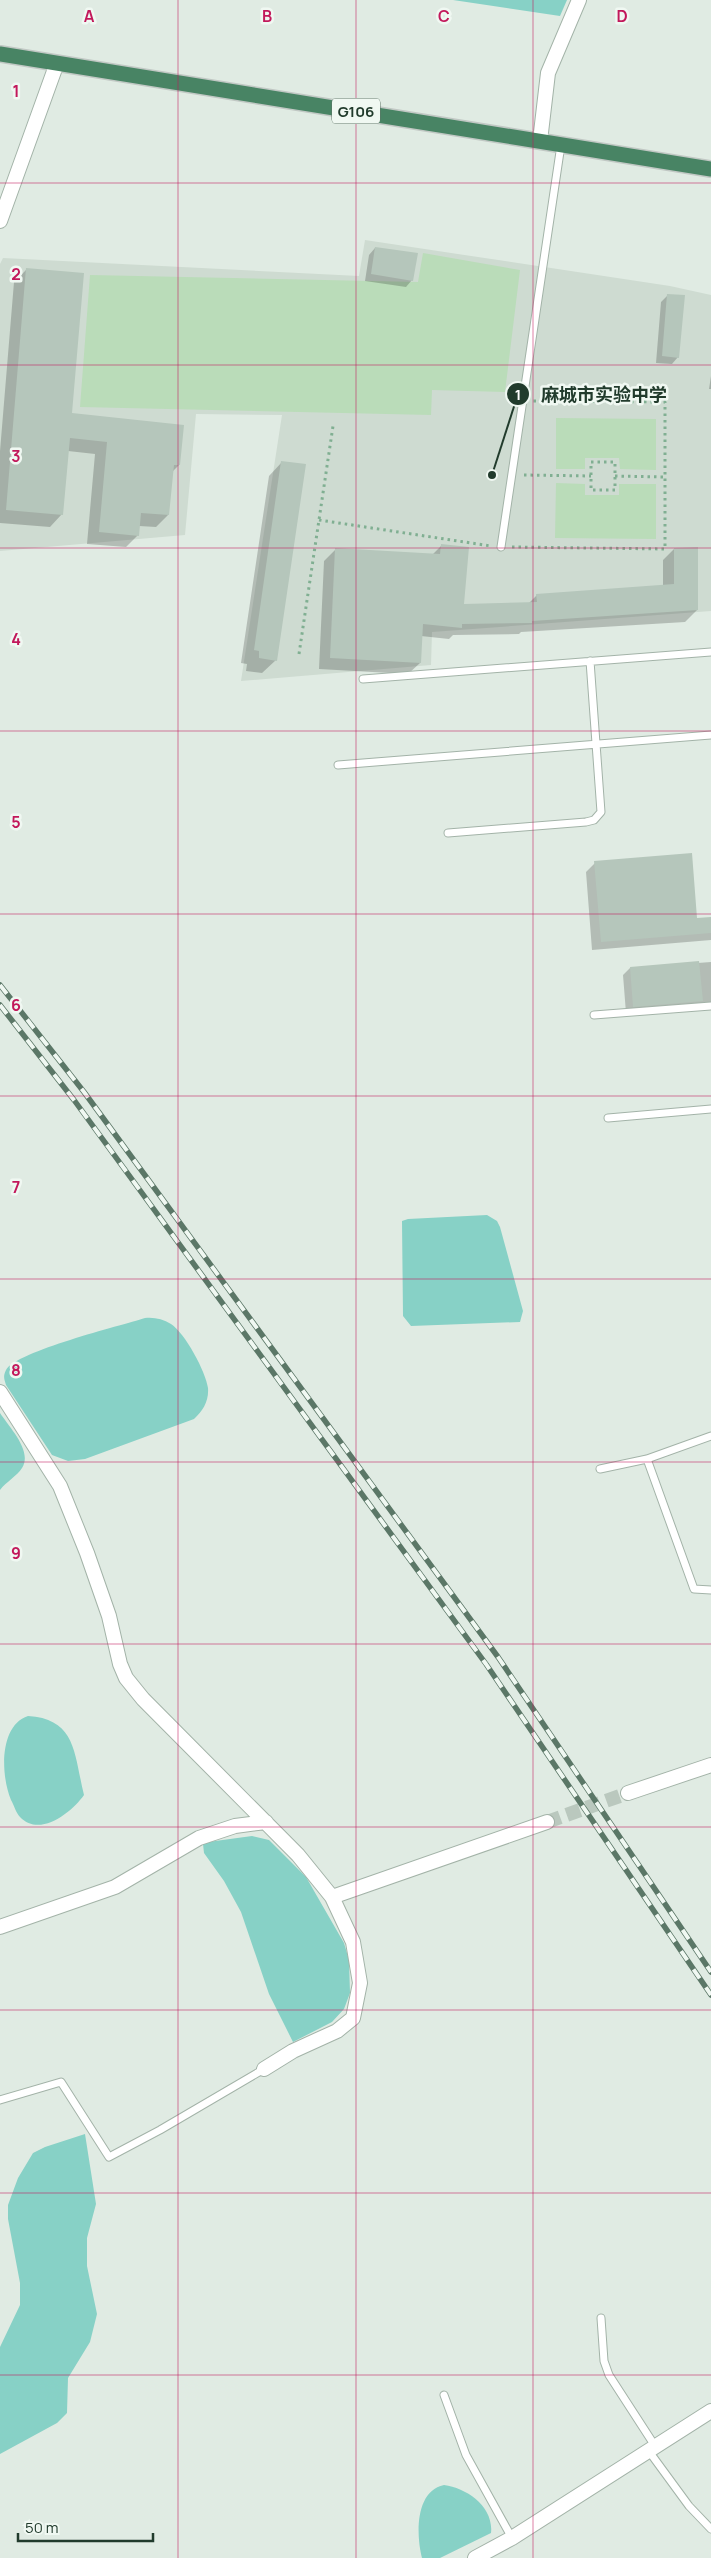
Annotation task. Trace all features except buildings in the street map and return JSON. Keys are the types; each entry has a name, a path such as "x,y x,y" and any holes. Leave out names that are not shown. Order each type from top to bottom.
{"highway":[{"name":"G106","path":"0,54 711,169"}],"street":[{"path":"540,141 548,73 579,0"},
{"path":"0,221 57,63"},
{"path":"0,1392 60,1486 90,1562 126,1678 143,1699 298,1855 332,1897 353,1942 358,1962 360,1983 353,2018 337,2031 293,2050 264,2069"},
{"path":"628,1793 711,1765"},
{"path":"0,1927 115,1887 199,1838 235,1826 266,1822"},
{"path":"332,1897 547,1822"},
{"path":"482,2556 711,2411"}],"lane":[{"path":"501,547 561,144"},
{"path":"363,679 711,652"},
{"path":"448,834 594,820 601,812 590,661"},
{"path":"338,765 711,735"},
{"path":"594,1015 711,1006"},
{"path":"608,1118 711,1109"},
{"path":"600,1469 647,1459 711,1436"},
{"path":"647,1459 694,1589 711,1590"},
{"path":"0,2100 61,2082 109,2156 160,2130 264,2069"},
{"path":"602,2318 604,2362 609,2375 689,2506 711,2530"},
{"path":"444,2394 466,2455 512,2538"}],"path":[{"path":"319,520 501,547 664,549 665,402 523,400"},
{"path":"299,654 332,426"},
{"path":"591,462 615,462 615,476 615,490 591,490 591,462"},
{"path":"512,475 591,476"},
{"path":"615,476 665,477"}],"shaded area":[{"path":"365,240 670,286 711,295 711,611 432,632 431,665 241,681 282,415 196,414 185,535 0,551 0,264 3,258 359,276"}],"green space":[{"path":"423,253 520,270 505,392 432,390 431,415 80,407 90,275 418,282"},
{"path":"556,418 656,419 656,470 620,469 619,458 585,458 585,469 556,469"},
{"path":"556,483 585,484 585,495 619,495 619,484 656,484 656,539 555,538"}],"water":[{"path":"453,0 567,0 560,16"},
{"path":"487,1215 497,1221 500,1227 523,1311 520,1322 411,1326 403,1316 402,1221 408,1219"},
{"path":"145,1318 158,1319 171,1324 177,1329 194,1353 208,1388 208,1397 203,1409 194,1419 85,1459 68,1461 52,1455 6,1385 4,1374 6,1370 14,1363 48,1347"},
{"path":"0,1413 18,1439 25,1461 20,1471 0,1490"},
{"path":"28,1716 44,1719 56,1724 65,1732 75,1753 84,1795 72,1809 46,1824 28,1823 20,1817 11,1800 5,1777 4,1764 7,1739 19,1721"},
{"path":"252,1836 269,1840 306,1877 344,1943 349,1960 350,1993 344,2009 332,2022 293,2042 269,1994 241,1912 224,1881 204,1853 203,1844 208,1842"},
{"path":"85,2134 96,2204 87,2238 87,2266 97,2314 90,2342 68,2378 67,2413 57,2423 0,2454 0,2347 20,2305 20,2283 8,2219 8,2205 18,2178 33,2153 45,2147"},
{"path":"444,2485 461,2490 484,2507 491,2524 491,2533 440,2558 422,2558 419,2526 423,2505 427,2496 434,2489"}],"tunnel":[{"path":"547,1822 628,1793"}],"railway":[{"path":"0,985 84,1092 498,1657 711,1972"},
{"path":"0,1005 74,1100 486,1664 711,1995"}],"place":[{"name":"麻城市实验中学","path":"492,475"}]}
